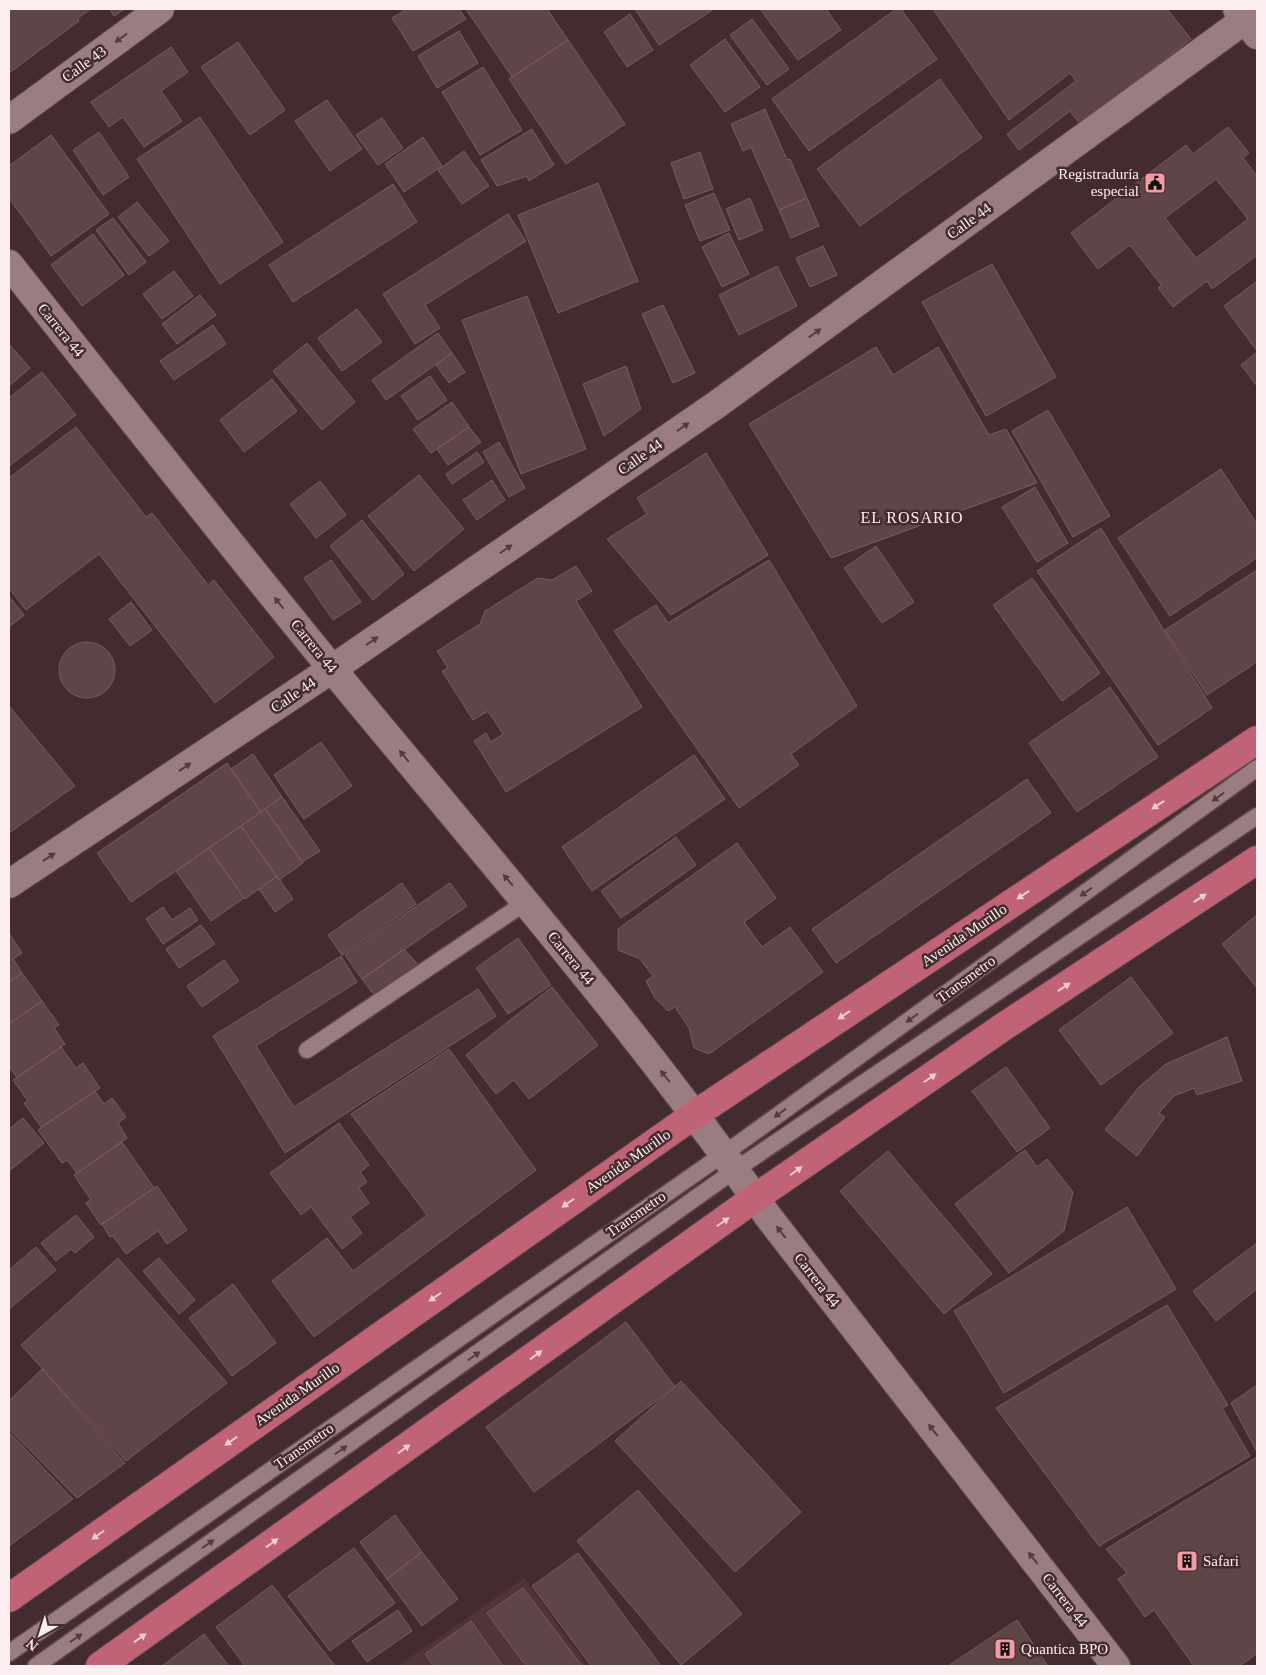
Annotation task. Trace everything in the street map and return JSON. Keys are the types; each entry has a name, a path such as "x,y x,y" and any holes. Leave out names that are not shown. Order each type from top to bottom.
{"main road":[{"name":"Avenida Murillo","path":"9,1598 694,1115 1257,740"},
{"path":"100,1666 755,1198 1006,1025 1257,860"}],"street":[{"name":"Calle 43","path":"9,120 160,9"},
{"name":"Calle 44","path":"9,884 332,669 716,405 1249,19"},
{"name":"Carrera 44","path":"9,264 332,669 526,902 673,1086 755,1198 1116,1666"}],"lane":[{"name":"Transmetro","path":"36,1666 729,1162 1257,768"},
{"name":"Transmetro","path":"9,1653 729,1162 1257,816"},
{"path":"306,1050 526,902"}],"shaded area":[{"path":"524,1578 587,1666 398,1666"}],"building":[{"path":"9,9 91,9 78,18 79,21 9,73"},
{"path":"110,9 125,9 114,16"},
{"path":"407,9 459,9 466,19 413,51 392,18"},
{"path":"466,9 547,9 568,40 512,77"},
{"path":"635,9 714,9 659,45"},
{"path":"760,9 826,9 841,30 798,60"},
{"path":"896,9 901,9 937,59 809,151 772,99"},
{"path":"933,9 1167,9 1191,39 1080,124 1070,111 1019,150 1007,134 1076,81 1070,73 1009,120"},
{"path":"630,14 653,50 627,67 604,32"},
{"path":"752,19 789,69 767,85 730,35"},
{"path":"459,31 478,63 437,88 418,56"},
{"path":"725,39 760,87 725,112 690,65"},
{"path":"568,40 625,124 566,164 509,79"},
{"path":"238,42 285,110 250,135 201,67"},
{"path":"171,47 188,72 161,91 182,121 144,147 123,117 109,127 91,102"},
{"path":"483,67 522,130 480,155 442,92"},
{"path":"940,79 982,138 860,226 817,169"},
{"path":"327,100 362,149 330,171 295,121"},
{"path":"765,109 787,160 790,159 807,198 779,210 751,147 743,151 731,124"},
{"path":"200,117 283,242 220,284 137,159"},
{"path":"382,118 403,148 378,165 356,135"},
{"path":"1228,127 1249,153 1243,158 1257,176 1257,255 1212,289 1207,281 1173,307 1158,288 1161,285 1130,245 1098,269 1071,233 1186,145 1193,154","holes":["1216,179 1248,219 1196,258 1165,218"]},
{"path":"532,129 554,165 529,181 527,176 497,186 481,160"},
{"path":"99,132 129,177 103,195 73,150"},
{"path":"51,135 109,214 51,256 9,198 9,166"},
{"path":"423,137 442,166 404,192 385,164"},
{"path":"464,151 489,186 462,204 438,170"},
{"path":"700,152 713,189 684,199 671,163"},
{"path":"598,183 638,281 558,313 518,215"},
{"path":"393,184 417,222 293,302 269,265"},
{"path":"714,193 730,230 700,241 685,205"},
{"path":"750,198 763,230 739,240 726,209"},
{"path":"807,198 819,226 791,238 779,210"},
{"path":"137,202 169,241 149,256 118,217"},
{"path":"508,214 526,241 425,305 440,328 415,344 383,294"},
{"path":"113,218 146,262 129,275 96,230"},
{"path":"729,233 749,274 722,287 702,247"},
{"path":"93,234 124,275 82,306 51,265"},
{"path":"823,246 837,275 810,287 796,258"},
{"path":"992,264 1056,377 986,416 922,302"},
{"path":"777,266 797,306 739,335 719,295"},
{"path":"174,271 193,296 162,319 143,294"},
{"path":"1257,281 1257,351 1224,306"},
{"path":"200,295 216,315 177,344 162,324"},
{"path":"527,296 586,449 521,474 462,320"},
{"path":"663,305 695,373 673,383 642,314"},
{"path":"357,309 382,342 342,371 318,338"},
{"path":"213,325 226,344 174,380 160,361"},
{"path":"438,333 452,353 386,400 372,380"},
{"path":"307,343 355,402 322,430 273,371"},
{"path":"9,344 30,368 9,386"},
{"path":"876,347 893,375 938,347 989,435 1006,429 1037,483 831,558 749,424"},
{"path":"1257,352 1257,386 1241,365"},
{"path":"452,353 465,372 449,383 436,365"},
{"path":"626,366 641,409 604,436 583,384"},
{"path":"42,372 76,415 9,466 9,398"},
{"path":"430,376 447,400 418,420 401,396"},
{"path":"272,379 297,411 244,452 220,420"},
{"path":"452,402 469,427 431,453 413,429"},
{"path":"1048,410 1110,516 1073,537 1012,431"},
{"path":"76,427 146,517 152,513 208,585 214,580 274,657 215,703 99,554 26,610 9,588 9,478"},
{"path":"469,427 481,442 448,465 437,449"},
{"path":"499,442 525,488 509,497 483,452"},
{"path":"477,452 484,462 452,484 446,474"},
{"path":"706,453 768,555 671,615 607,539 647,514 637,498"},
{"path":"1221,469 1257,524 1257,558 1170,616 1118,538"},
{"path":"419,475 464,529 414,571 368,516"},
{"path":"492,480 505,500 477,520 463,500"},
{"path":"320,481 346,515 316,538 290,504"},
{"path":"1035,487 1068,543 1037,562 1002,507"},
{"path":"362,520 404,574 373,600 330,546"},
{"path":"1101,528 1212,708 1158,745 1037,571"},
{"path":"876,546 914,602 882,623 844,568"},
{"path":"331,560 361,602 333,620 304,578"},
{"path":"769,560 857,706 791,754 799,765 739,808 614,631 656,605 668,623"},
{"path":"576,566 592,591 576,601 642,707 506,792 474,741 486,733 491,742 503,734 488,711 473,720 442,671 448,668 437,651 480,624 485,611 538,578 552,580"},
{"path":"1257,570 1257,662 1207,695 1165,630"},
{"path":"1032,578 1100,673 1062,701 993,605"},
{"path":"9,596 24,615 9,627"},
{"path":"131,602 152,630 130,646 109,619"},
{"path":"82,642 92,642 107,650 113,659 115,670 113,681 107,690 92,698 82,698 71,693 64,686 59,675 59,665 64,654 71,647"},
{"path":"1110,687 1158,757 1077,812 1029,743"},
{"path":"9,706 75,786 9,833"},
{"path":"321,742 352,786 304,819 274,775"},
{"path":"253,754 282,797 261,812 231,769"},
{"path":"694,755 725,799 592,891 562,847"},
{"path":"227,763 261,812 131,902 97,853"},
{"path":"1027,779 1051,813 836,963 812,929"},
{"path":"282,797 320,851 302,862 265,809"},
{"path":"265,809 303,863 279,880 241,826"},
{"path":"241,826 277,876 245,899 209,848"},
{"path":"676,837 696,865 621,918 601,891"},
{"path":"737,843 776,898 744,922 762,947 790,927 823,972 709,1054 694,1048 689,1028 675,1007 668,1011 655,998 646,981 653,976 640,959 618,950 618,929"},
{"path":"209,848 244,898 211,921 176,871"},
{"path":"277,876 293,899 275,912 259,889"},
{"path":"402,883 416,904 342,955 328,935"},
{"path":"450,883 467,906 362,979 345,955"},
{"path":"163,907 172,920 190,908 198,920 163,944 146,919"},
{"path":"1257,915 1257,988 1222,944"},
{"path":"201,925 215,944 179,968 166,949"},
{"path":"9,933 22,953 13,959 22,973 9,982"},
{"path":"518,938 551,985 508,1014 476,968"},
{"path":"404,949 419,966 375,996 362,979"},
{"path":"341,956 357,982 256,1046 294,1107 478,989 496,1016 285,1153 213,1036"},
{"path":"224,960 239,981 202,1007 187,986"},
{"path":"22,973 42,1001 9,1024 9,982"},
{"path":"1131,977 1173,1033 1101,1085 1059,1030"},
{"path":"552,987 598,1045 529,1099 514,1080 496,1094 466,1055"},
{"path":"42,1001 59,1025 54,1028 65,1044 17,1078 9,1066 9,1024"},
{"path":"1227,1037 1242,1081 1197,1095 1194,1088 1174,1096 1159,1113 1165,1117 1137,1156 1105,1130 1139,1087 1166,1064"},
{"path":"61,1047 76,1068 83,1063 100,1088 41,1127 24,1103 28,1101 13,1080"},
{"path":"449,1049 536,1170 314,1337 272,1281 327,1238 353,1271 427,1215 351,1114"},
{"path":"1006,1067 1050,1128 1017,1152 972,1091"},
{"path":"95,1091 104,1104 112,1098 126,1117 118,1123 127,1138 77,1173 67,1160 62,1163 38,1130"},
{"path":"23,1118 44,1143 9,1171 9,1129"},
{"path":"339,1123 369,1165 360,1172 367,1182 359,1188 369,1203 350,1217 362,1233 342,1249 311,1207 301,1215 270,1173"},
{"path":"122,1142 154,1188 101,1225 86,1203 91,1200 74,1175"},
{"path":"1025,1150 1037,1167 1047,1159 1073,1192 1064,1231 1009,1273 955,1204"},
{"path":"888,1151 992,1274 944,1314 840,1191"},
{"path":"157,1186 187,1230 167,1244 158,1231 126,1254 113,1236 110,1237 102,1224"},
{"path":"1127,1207 1176,1289 1004,1393 954,1311"},
{"path":"76,1215 94,1237 75,1253 71,1249 56,1261 41,1243"},
{"path":"1257,1243 1257,1289 1216,1321 1193,1291"},
{"path":"36,1247 56,1270 9,1309 9,1270"},
{"path":"118,1258 227,1383 126,1461 21,1345"},
{"path":"159,1258 195,1300 179,1314 143,1271"},
{"path":"233,1284 276,1343 232,1376 189,1318"},
{"path":"1167,1305 1228,1405 1222,1408 1250,1456 1099,1546 996,1408"},
{"path":"626,1322 675,1387 534,1492 486,1427"},
{"path":"42,1369 125,1463 77,1498 9,1429 9,1401"},
{"path":"681,1381 801,1512 735,1572 615,1441"},
{"path":"1257,1385 1257,1452 1231,1403"},
{"path":"9,1432 73,1499 9,1546"},
{"name":"Safari","path":"1257,1457 1257,1654 1239,1666 1194,1666 1154,1610 1145,1617 1118,1579 1127,1573 1106,1549"},
{"path":"638,1490 742,1614 681,1665 577,1541"},
{"path":"395,1515 422,1552 387,1579 360,1542"},
{"path":"354,1548 395,1603 330,1651 288,1596"},
{"path":"422,1552 458,1599 422,1626 387,1579"},
{"path":"578,1553 661,1666 591,1666 532,1586"},
{"path":"272,1585 335,1666 245,1666 216,1627"},
{"path":"523,1588 582,1666 526,1666 487,1613"},
{"path":"398,1610 412,1631 367,1662 352,1641"},
{"name":"Quantica BPO","path":"1017,1620 1048,1666 948,1666"},
{"path":"471,1621 503,1666 434,1666 425,1654"},
{"path":"204,1634 229,1666 162,1666"}],"place":[{"name":"Registraduría especial","path":"1155,183"},
{"name":"Safari","path":"1187,1561"},
{"name":"Quantica BPO","path":"1005,1649"}],"district":[{"name":"EL ROSARIO","path":"912,517"}]}
